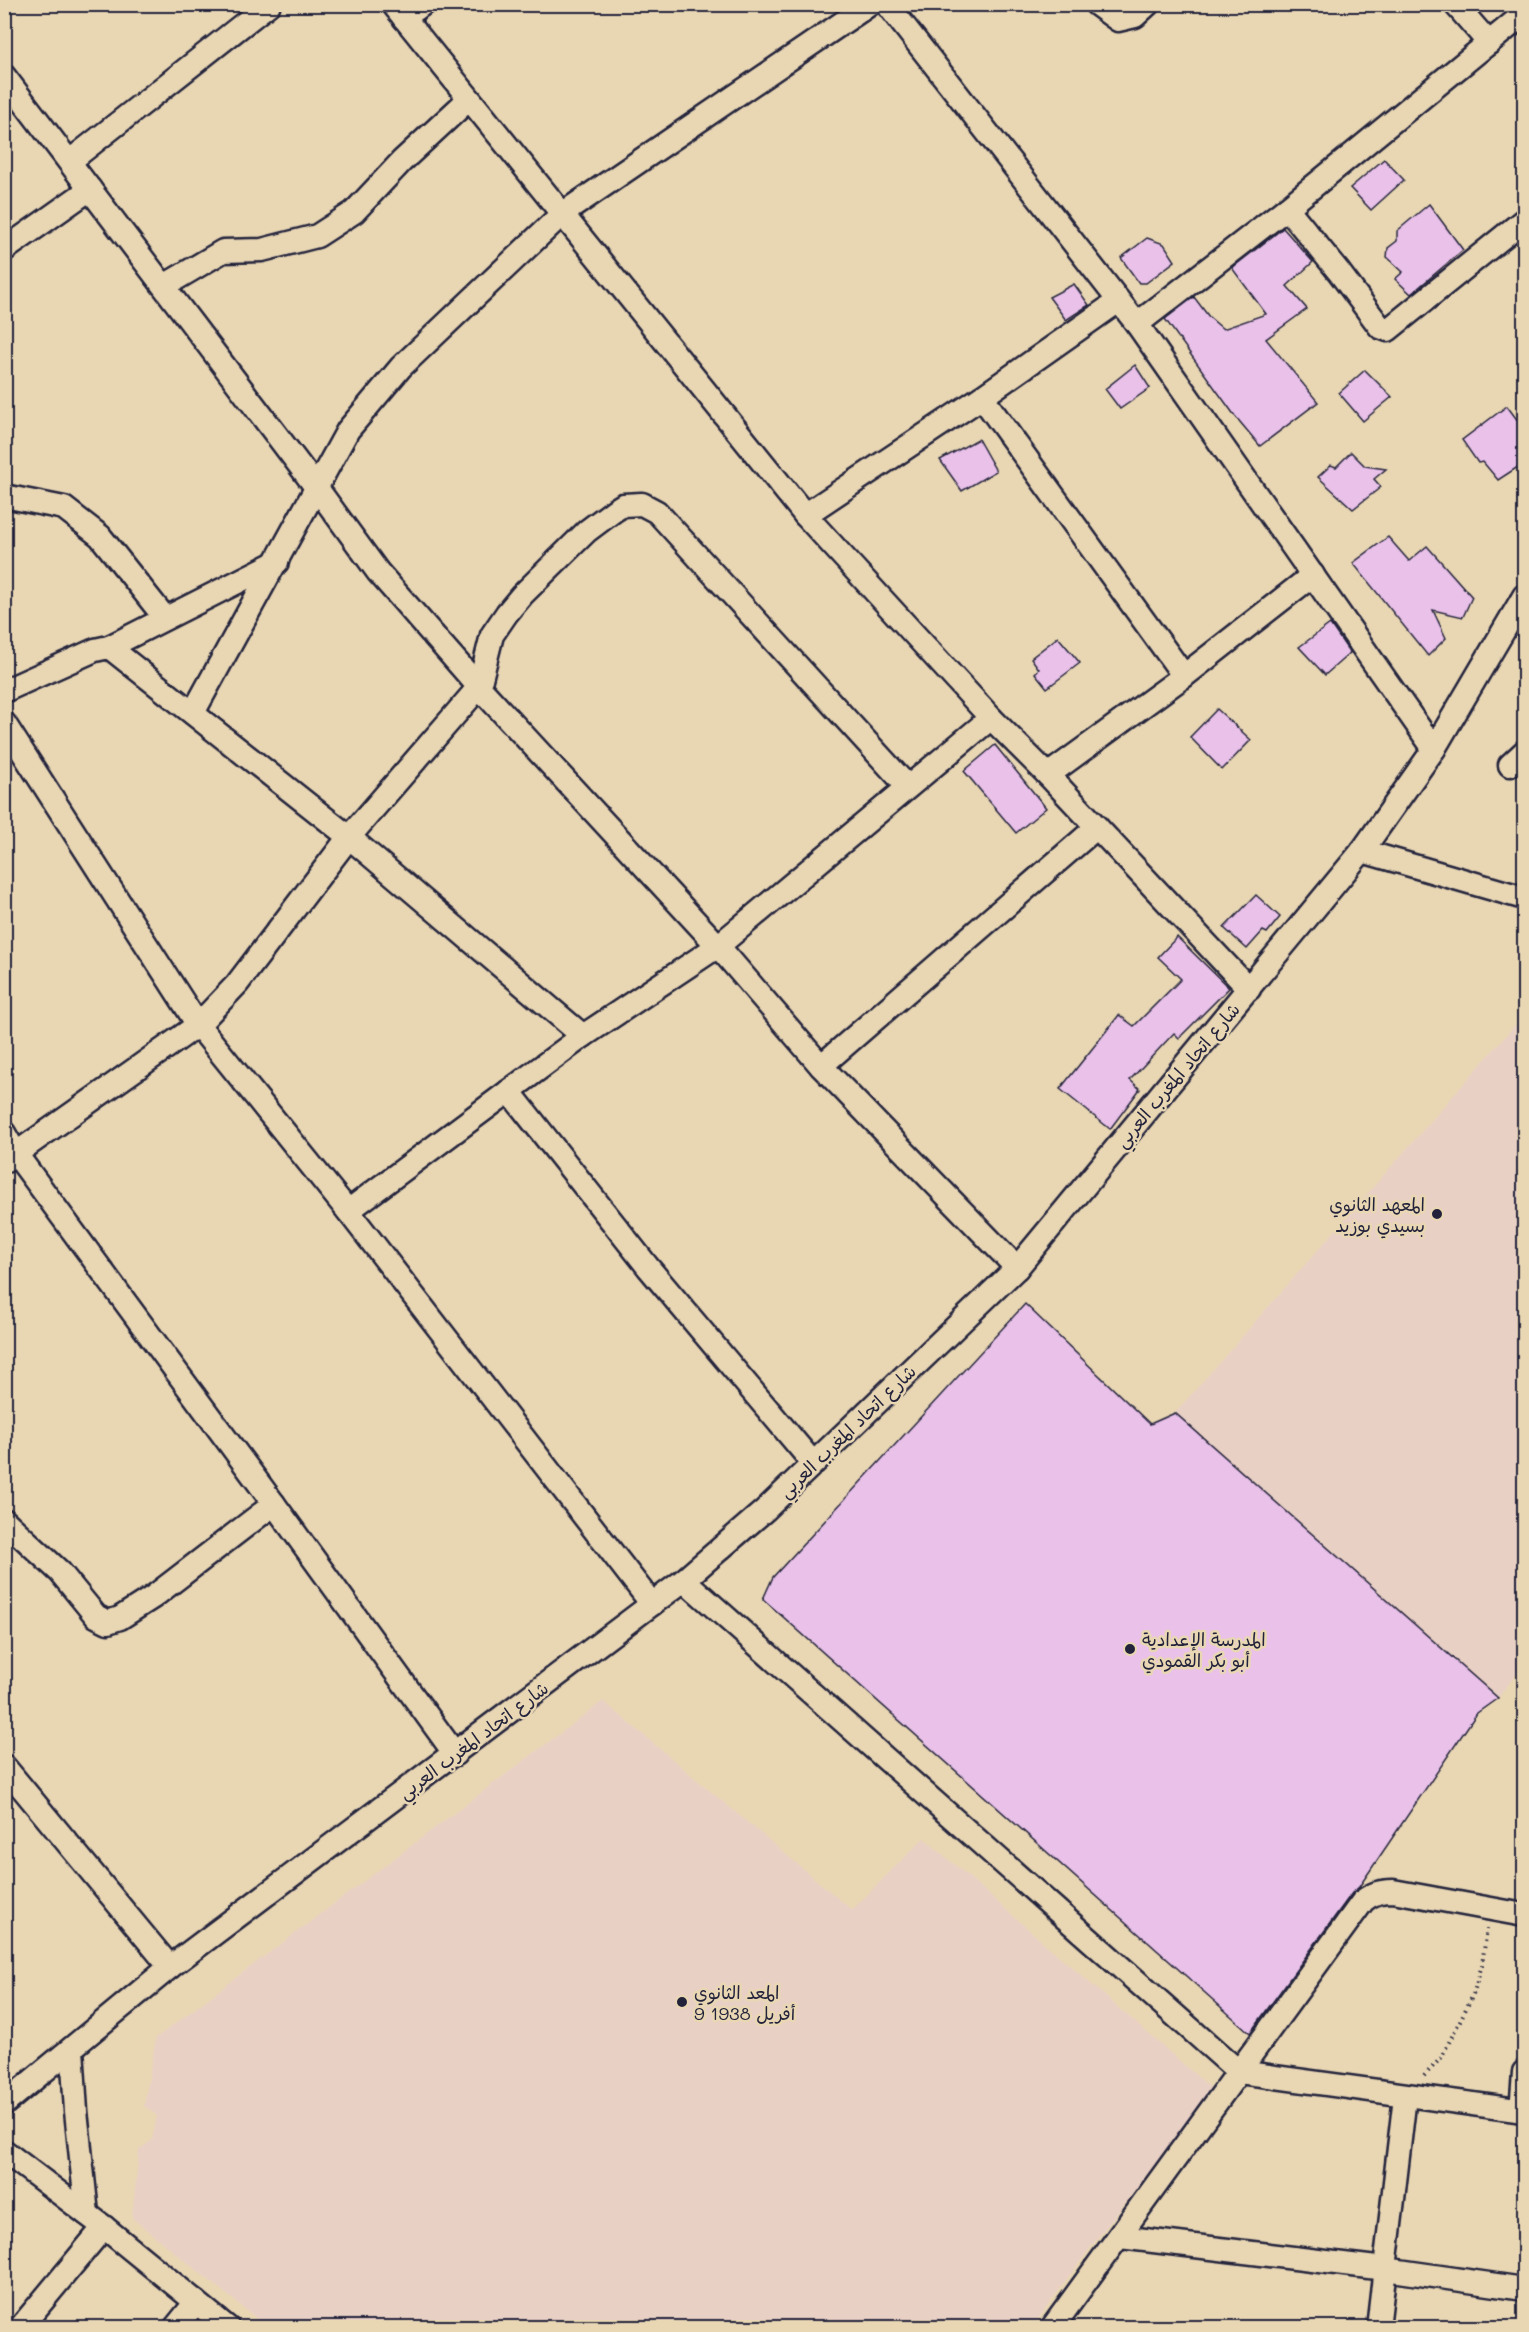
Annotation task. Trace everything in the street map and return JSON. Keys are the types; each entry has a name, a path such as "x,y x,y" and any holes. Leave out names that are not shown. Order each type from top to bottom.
{"street":[{"path":"70,161 269,4"},
{"path":"423,4 398,11 805,515 991,718 1048,775 1249,989"},
{"path":"193,712 348,430 401,367 562,214 870,4"},
{"path":"888,4 1137,324 1434,749"},
{"path":"1096,4 1119,20 1135,16 1148,4"},
{"path":"1455,4 1489,43"},
{"path":"1137,324 1287,208 1524,14"},
{"path":"4,76 316,487 378,573 479,687 718,946 821,1066 1017,1268"},
{"path":"164,286 223,251 262,250 317,237 354,212 402,161 469,99"},
{"path":"4,250 90,189"},
{"path":"1287,208 1380,327 1388,330 1524,220"},
{"path":"805,515 982,398 1118,302"},
{"path":"982,398 1184,676"},
{"path":"7,493 64,508 100,536 165,618"},
{"path":"10,1158 198,1025 237,984 349,837 479,687 492,635 522,595 587,531 623,505 642,504 657,512 907,786"},
{"path":"4,691 95,650 109,647 277,562"},
{"path":"1048,775 1184,676 1313,576"},
{"name":"شارع اتحاد المغرب العربي","path":"4,2104 170,1967 684,1580 765,1510 1017,1268 1362,851 1434,749 1521,607"},
{"path":"109,647 349,837 583,1036"},
{"path":"348,1211 583,1036 718,946 991,718"},
{"path":"4,723 198,1025 348,1211 652,1604"},
{"path":"821,1066 1097,827"},
{"path":"1362,851 1524,898"},
{"path":"509,1091 648,1267 813,1463"},
{"path":"4,1133 10,1158 274,1504 455,1754"},
{"path":"4,1520 60,1572 96,1616 108,1622 120,1618 153,1597 274,1504"},
{"path":"684,1580 1239,2072 1523,2111 1524,2072"},
{"path":"4,1766 170,1967"},
{"path":"1052,2328 1363,1901 1370,1895 1381,1891 1393,1891 1524,1915"},
{"path":"20,2328 96,2221 77,2121 72,2049"},
{"path":"1378,2328 1405,2096"},
{"path":"4,2151 96,2221 228,2328"},
{"path":"1120,2236 1524,2289"},
{"path":"176,2328 196,2302"}],"path":[{"path":"1405,2096 1442,2058 1473,1995 1482,1965 1490,1909"}],"shaded area":[{"name":"المعهد الثانوي بسيدي بوزيد","path":"1524,1015 1524,1664 1498,1698 1175,1413"},
{"path":"603,1701 852,1910 924,1838 1214,2091 1103,2231 1032,2327 267,2327 132,2218 139,2150 152,2140 157,2116 144,2106 156,2038"}],"building":[{"path":"1384,159 1404,180 1371,210 1350,188"},
{"path":"1429,204 1463,250 1411,294 1395,279 1403,272 1387,257 1388,248 1397,241 1397,231"},
{"path":"1283,228 1313,262 1287,286 1307,309 1266,339 1318,402 1260,446 1235,416 1165,319 1194,297 1209,317 1223,329 1266,314 1232,268"},
{"path":"1147,238 1164,244 1175,261 1146,283 1139,283 1121,258"},
{"path":"1074,284 1089,305 1066,320 1049,297"},
{"path":"1135,365 1150,388 1120,409 1105,389"},
{"path":"1365,370 1392,397 1363,421 1339,393"},
{"path":"1507,406 1524,429 1524,463 1498,480 1483,462 1478,463 1462,440"},
{"path":"978,439 996,471 962,491 940,460"},
{"path":"1351,452 1365,466 1386,469 1374,479 1381,487 1353,509 1318,477 1331,465 1336,467"},
{"path":"1388,537 1409,561 1427,546 1472,597 1463,617 1433,610 1446,638 1428,656 1353,563"},
{"path":"1330,624 1350,653 1325,675 1299,647"},
{"path":"1058,637 1080,663 1047,688 1035,673 1039,669 1031,658"},
{"path":"1217,709 1251,740 1222,770 1190,737"},
{"path":"995,745 1046,808 1016,833 964,771"},
{"path":"1256,895 1280,917 1267,933 1263,931 1247,949 1224,928"},
{"path":"1177,937 1229,988 1179,1038 1174,1033 1130,1080 1140,1089 1110,1129 1060,1089 1119,1015 1134,1026 1181,979 1158,957"},
{"name":"المدرسة الإعدادية أبو بكر القمودي","path":"1025,1304 1150,1424 1175,1413 1498,1698 1477,1713 1359,1887 1352,1893 1250,2033 763,1599 773,1577"}],"place":[{"name":"المعهد الثانوي بسيدي بوزيد","path":"1437,1214"},
{"name":"المدرسة الإعدادية أبو بكر القمودي","path":"1130,1649"},
{"name":"المعد الثانوي 9 أفريل 1938","path":"682,2002"}]}
